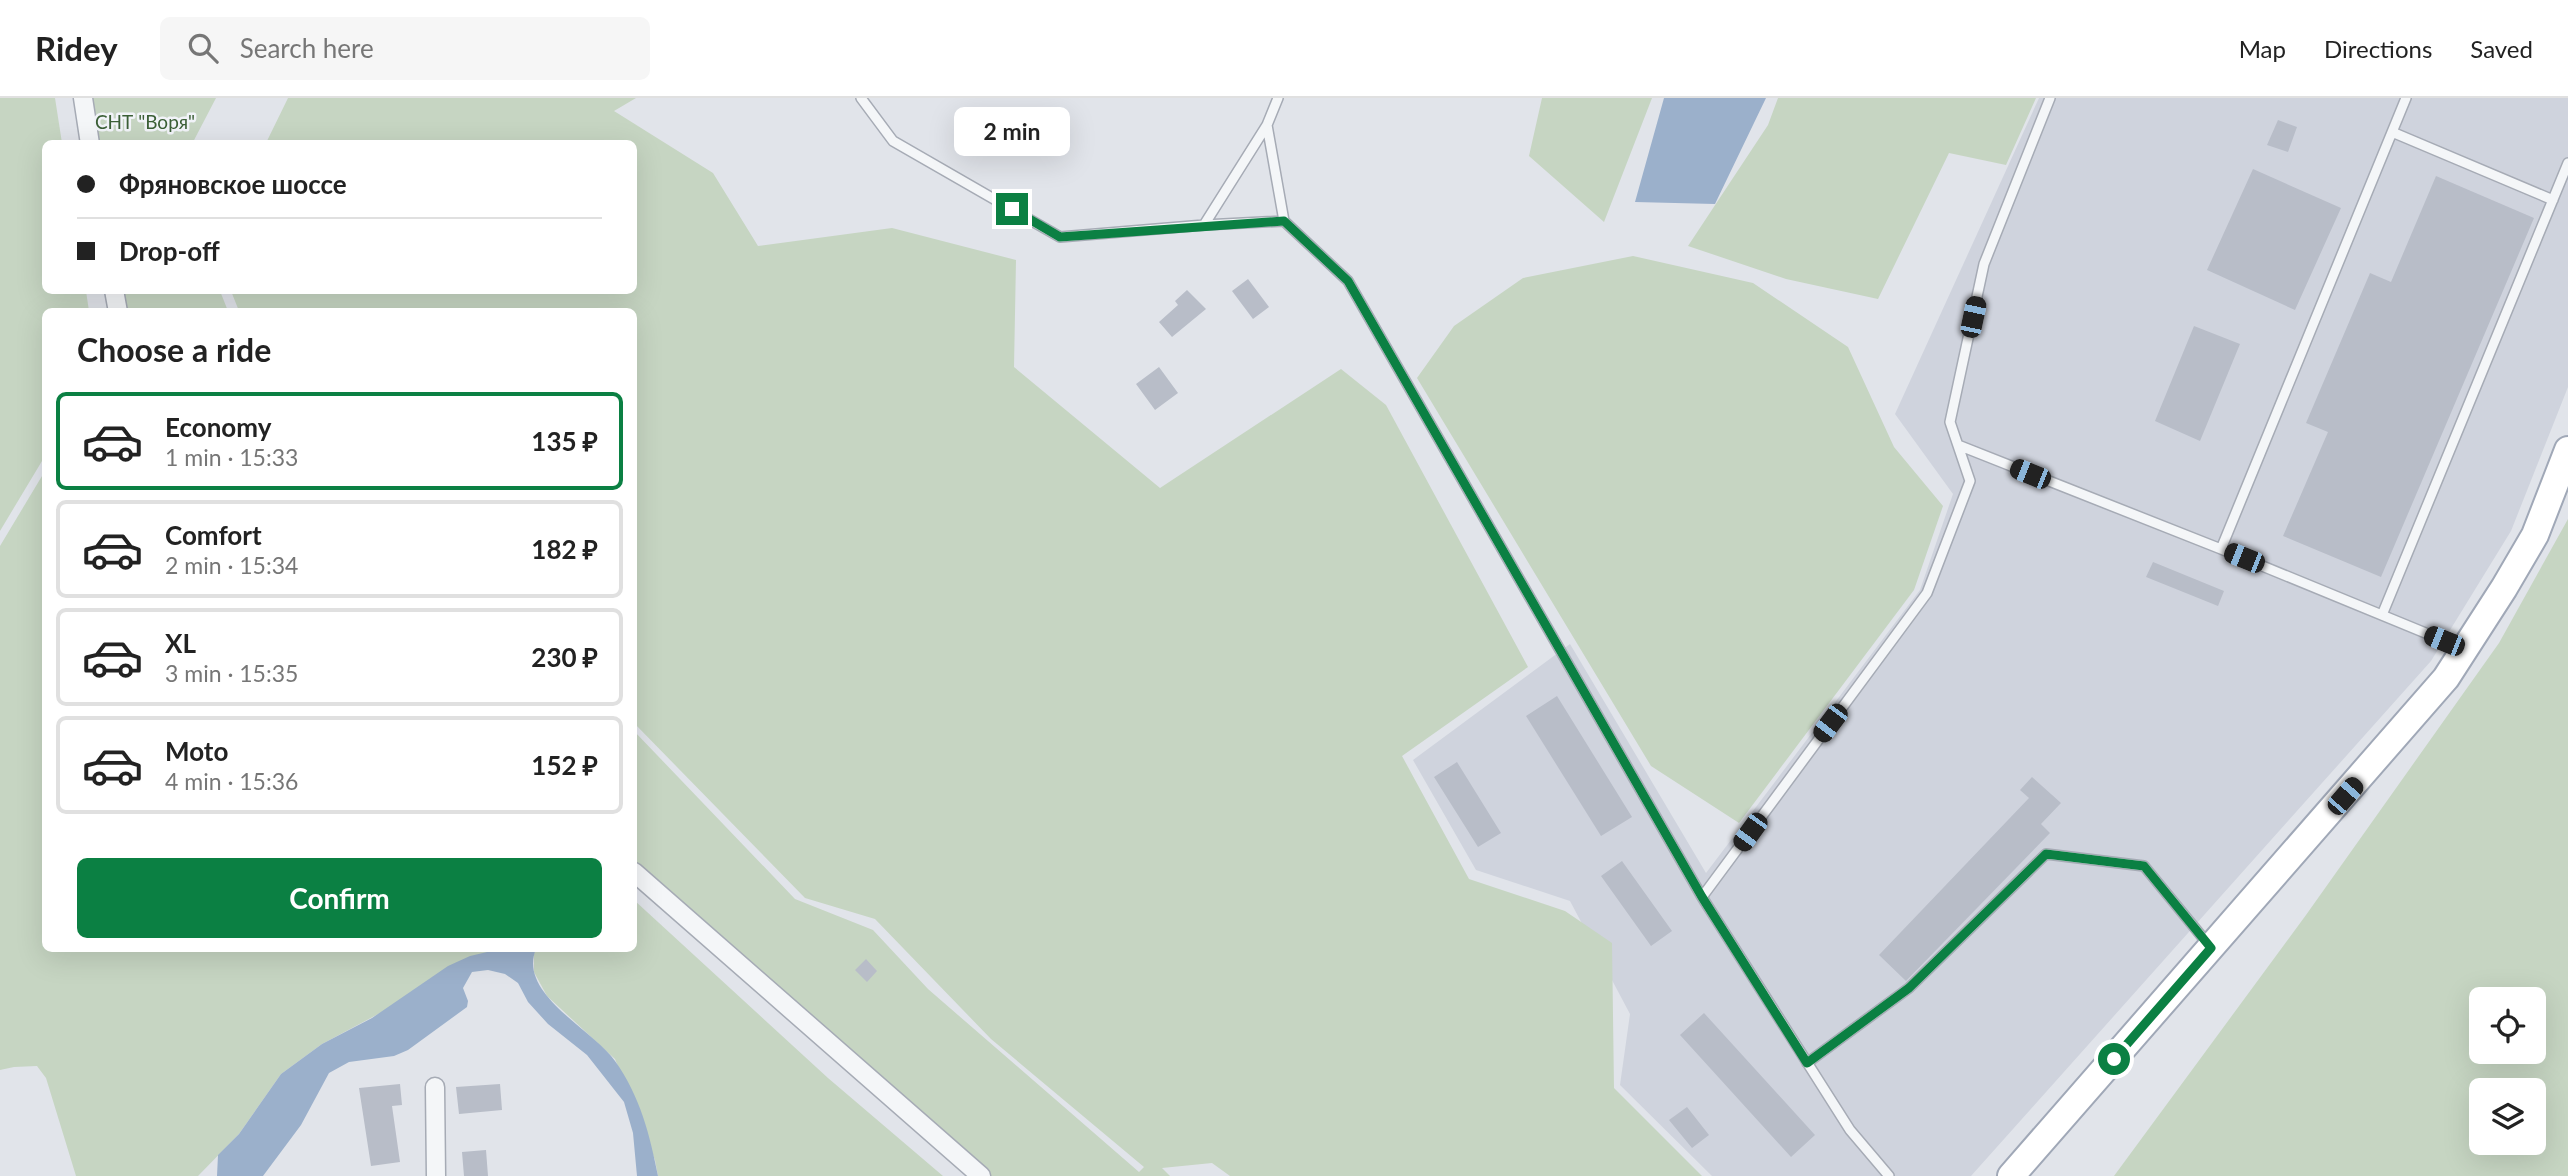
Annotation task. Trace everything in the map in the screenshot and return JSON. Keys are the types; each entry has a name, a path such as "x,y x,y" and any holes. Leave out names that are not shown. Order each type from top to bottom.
{"main road":[{"path":"2011,1176 2381,755 2446,677 2535,535 2568,450"}],"street":[{"path":"83,98 89,140"},
{"path":"637,875 981,1176"},
{"path":"435,1087 436,1176"}],"lane":[{"path":"861,98 893,141 1060,237 1284,221"},
{"path":"1205,225 1266,125 1278,98"},
{"path":"1702,897 1927,593 1970,481 1950,422 1984,264 2050,98"},
{"path":"2221,549 2406,98"},
{"path":"1266,125 1284,221 1348,281 1702,897 1850,1130 1889,1176"},
{"path":"2392,132 2553,200"},
{"path":"2382,615 2568,163"},
{"path":"1958,445 2465,649"},
{"path":"1807,1063 1909,988 2046,854 2144,866 2211,948"}],"shaded area":[{"path":"2039,98 2568,98 2568,387 2511,531 2431,661 1971,1176 1712,1176 1620,1085 1630,1014 1570,901 1476,870 1413,760 1570,644 1706,873 1920,590 1953,494 1895,414"}],"green space":[{"path":"0,98 55,98 62,140 42,140 42,294 86,294 89,308 42,308 42,461 0,531"},
{"name":"СНТ \"Воря\"","path":"83,98 216,98 194,140 90,140"},
{"path":"288,98 636,98 614,111 713,173 758,246 892,228 1016,260 1014,367 1160,488 1341,369 1386,405 1528,667 1402,756 1469,879 1565,911 1612,943 1614,1088 1702,1176 1230,1176 1212,1163 1162,1168 1170,1176 981,1176 637,875 637,734 795,899 873,930 928,989 1139,1172 1144,1167 991,1039 875,919 805,898 637,726 637,308 238,308 232,294 637,294 637,140 267,140"},
{"path":"1542,98 1652,98 1604,222 1529,156"},
{"path":"1778,98 2036,98 2006,165 1949,153 1878,299 1786,279 1688,246 1768,125"},
{"path":"1633,256 1753,283 1848,347 1894,447 1943,506 1914,590 1739,823 1651,766 1417,378 1454,326 1523,278"},
{"path":"115,294 221,294 227,308 117,308"},
{"path":"42,476 42,952 494,952 322,1044 281,1074 239,1134 198,1176 76,1176 46,1078 37,1066 0,1070 0,546"},
{"path":"2568,519 2568,1176 2114,1176 2306,915 2499,643"},
{"path":"637,903 828,1078 943,1176 658,1176 655,1160 615,1059 547,996 534,972 534,954 637,952"}],"water":[{"path":"1664,98 1766,98 1715,204 1635,202"},
{"path":"487,952 535,952 533,965 537,981 547,996 605,1049 624,1074 647,1131 658,1176 637,1176 633,1133 624,1102 587,1055 548,1024 528,1002 518,983 505,974 488,970 472,972 463,988 468,1001 467,1007 408,1050 394,1056 349,1062 329,1073 301,1125 263,1176 217,1176 218,1155 239,1134 281,1074 322,1044 372,1018 448,966"}],"building":[{"path":"2278,120 2297,127 2288,152 2267,145"},
{"path":"2253,169 2341,208 2295,310 2207,270"},
{"path":"2436,176 2534,218 2381,577 2283,536 2328,432 2306,423 2370,273 2391,282"},
{"path":"1248,279 1269,307 1253,319 1232,291"},
{"path":"1187,290 1206,309 1172,337 1159,322 1178,305 1175,301"},
{"path":"2194,326 2240,344 2200,441 2155,421"},
{"path":"1159,367 1178,393 1155,410 1136,384"},
{"path":"2153,562 2224,591 2218,606 2146,577"},
{"path":"1557,696 1632,817 1601,836 1526,716"},
{"path":"1457,762 1501,833 1478,847 1434,777"},
{"path":"2032,777 2061,803 2041,824 2050,833 1906,981 1879,955 2029,798 2020,790"},
{"path":"1622,861 1672,931 1651,946 1601,876"},
{"path":"866,959 877,971 867,982 855,970"},
{"path":"1704,1013 1815,1135 1791,1157 1680,1035"},
{"path":"400,1084 402,1105 392,1106 400,1162 371,1166 359,1088"},
{"path":"500,1084 502,1110 459,1114 456,1087"},
{"path":"1687,1107 1709,1135 1692,1148 1669,1120"},
{"path":"486,1150 488,1176 464,1176 462,1152"}],"route":[{"path":"1012,209 1060,237 1284,221 1348,281 1702,897 1807,1063 1909,988 2046,854 2144,866 2211,948 2114,1059"}]}
